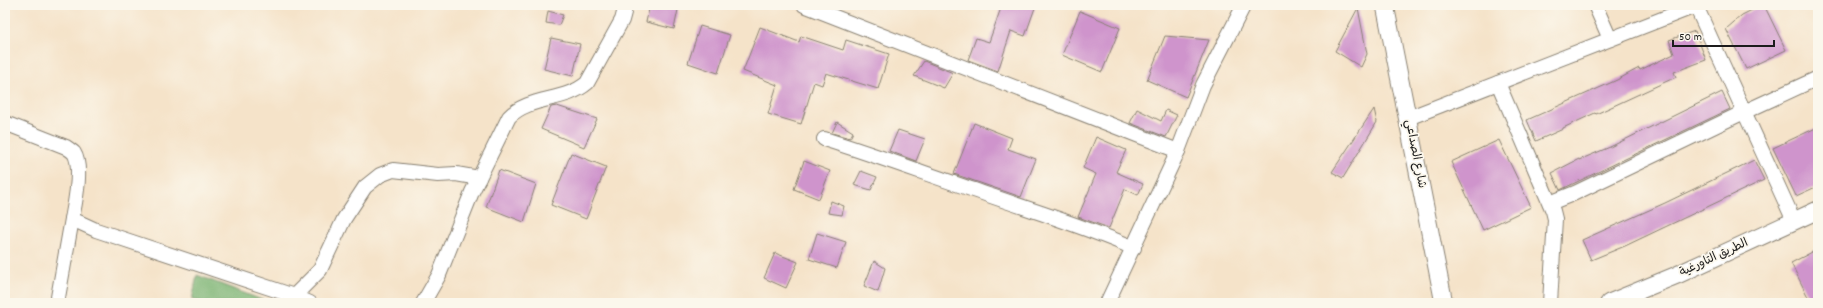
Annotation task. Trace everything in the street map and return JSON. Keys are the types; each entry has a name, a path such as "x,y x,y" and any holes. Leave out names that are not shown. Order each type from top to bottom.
{"street":[{"path":"423,303 440,275 479,178 509,117 515,111 525,106 579,90 587,83 622,20 626,5"},
{"path":"804,5 1178,150"},
{"path":"1107,303 1134,248 1178,150 1203,85 1244,5"},
{"name":"شارع الصداعي","path":"1385,5 1444,303"},
{"path":"1594,5 1610,39"},
{"path":"1408,118 1697,5 1794,221"},
{"path":"1550,202 1575,193 1818,78"},
{"path":"1498,84 1550,202 1555,218 1550,303"},
{"path":"5,122 66,147 74,153 78,164 77,185 72,219 57,303"},
{"path":"824,139 890,160 1097,232 1134,248"},
{"path":"294,296 320,270 344,219 364,187 380,175 393,170 438,175 456,174 479,178"},
{"name":"الطريق التاورغية","path":"1609,303 1677,275 1818,210"},
{"path":"72,219 96,230 294,296 310,303"}],"green space":[{"path":"197,275 270,303 207,303 192,300"}],"building":[{"path":"650,5 679,5 674,29 646,22"},
{"path":"1002,5 1036,5 1025,36 1011,31 998,71 968,60 976,38 989,42"},
{"path":"1764,5 1786,50 1746,69 1726,29 1742,15"},
{"path":"1358,8 1367,54 1361,67 1335,51"},
{"path":"548,11 563,15 559,25 546,23"},
{"path":"1080,11 1120,28 1102,72 1062,55"},
{"path":"700,26 730,35 718,73 688,63"},
{"path":"760,27 799,42 801,36 843,50 846,40 889,54 878,89 826,73 822,85 814,82 801,124 768,114 777,85 743,71"},
{"path":"1695,31 1706,60 1674,72 1676,77 1536,141 1527,120 1617,80 1639,68 1640,70 1674,54 1669,40"},
{"path":"1165,36 1209,40 1186,97 1147,80"},
{"path":"551,38 580,44 573,76 544,69"},
{"path":"924,61 953,73 944,88 914,76"},
{"path":"1722,92 1730,109 1560,190 1552,173 1579,159 1610,147"},
{"path":"557,106 597,119 584,147 541,129 551,107"},
{"path":"1137,109 1161,121 1166,110 1177,115 1166,137 1130,123"},
{"path":"1374,109 1377,122 1343,178 1332,172"},
{"path":"837,122 853,132 850,138 832,133"},
{"path":"974,123 1012,138 1008,149 1036,159 1021,197 954,174"},
{"path":"1818,127 1818,186 1796,196 1773,148"},
{"path":"898,130 925,139 916,161 889,151"},
{"path":"1096,137 1126,150 1116,172 1143,184 1138,195 1125,189 1109,228 1078,217 1096,174 1083,168"},
{"path":"1499,140 1531,207 1483,230 1451,162"},
{"path":"571,153 606,167 586,219 551,205"},
{"path":"1754,160 1764,180 1625,246 1591,260 1582,240 1665,203"},
{"path":"804,161 830,171 819,199 794,189"},
{"path":"499,170 536,184 524,222 486,207"},
{"path":"861,171 877,177 871,190 854,185"},
{"path":"831,201 844,206 842,215 828,213"},
{"path":"817,233 846,242 837,268 809,259"},
{"path":"1818,249 1818,303 1811,303 1791,263"},
{"path":"775,253 798,262 786,288 764,278"},
{"path":"874,261 885,268 878,292 864,286"}]}
